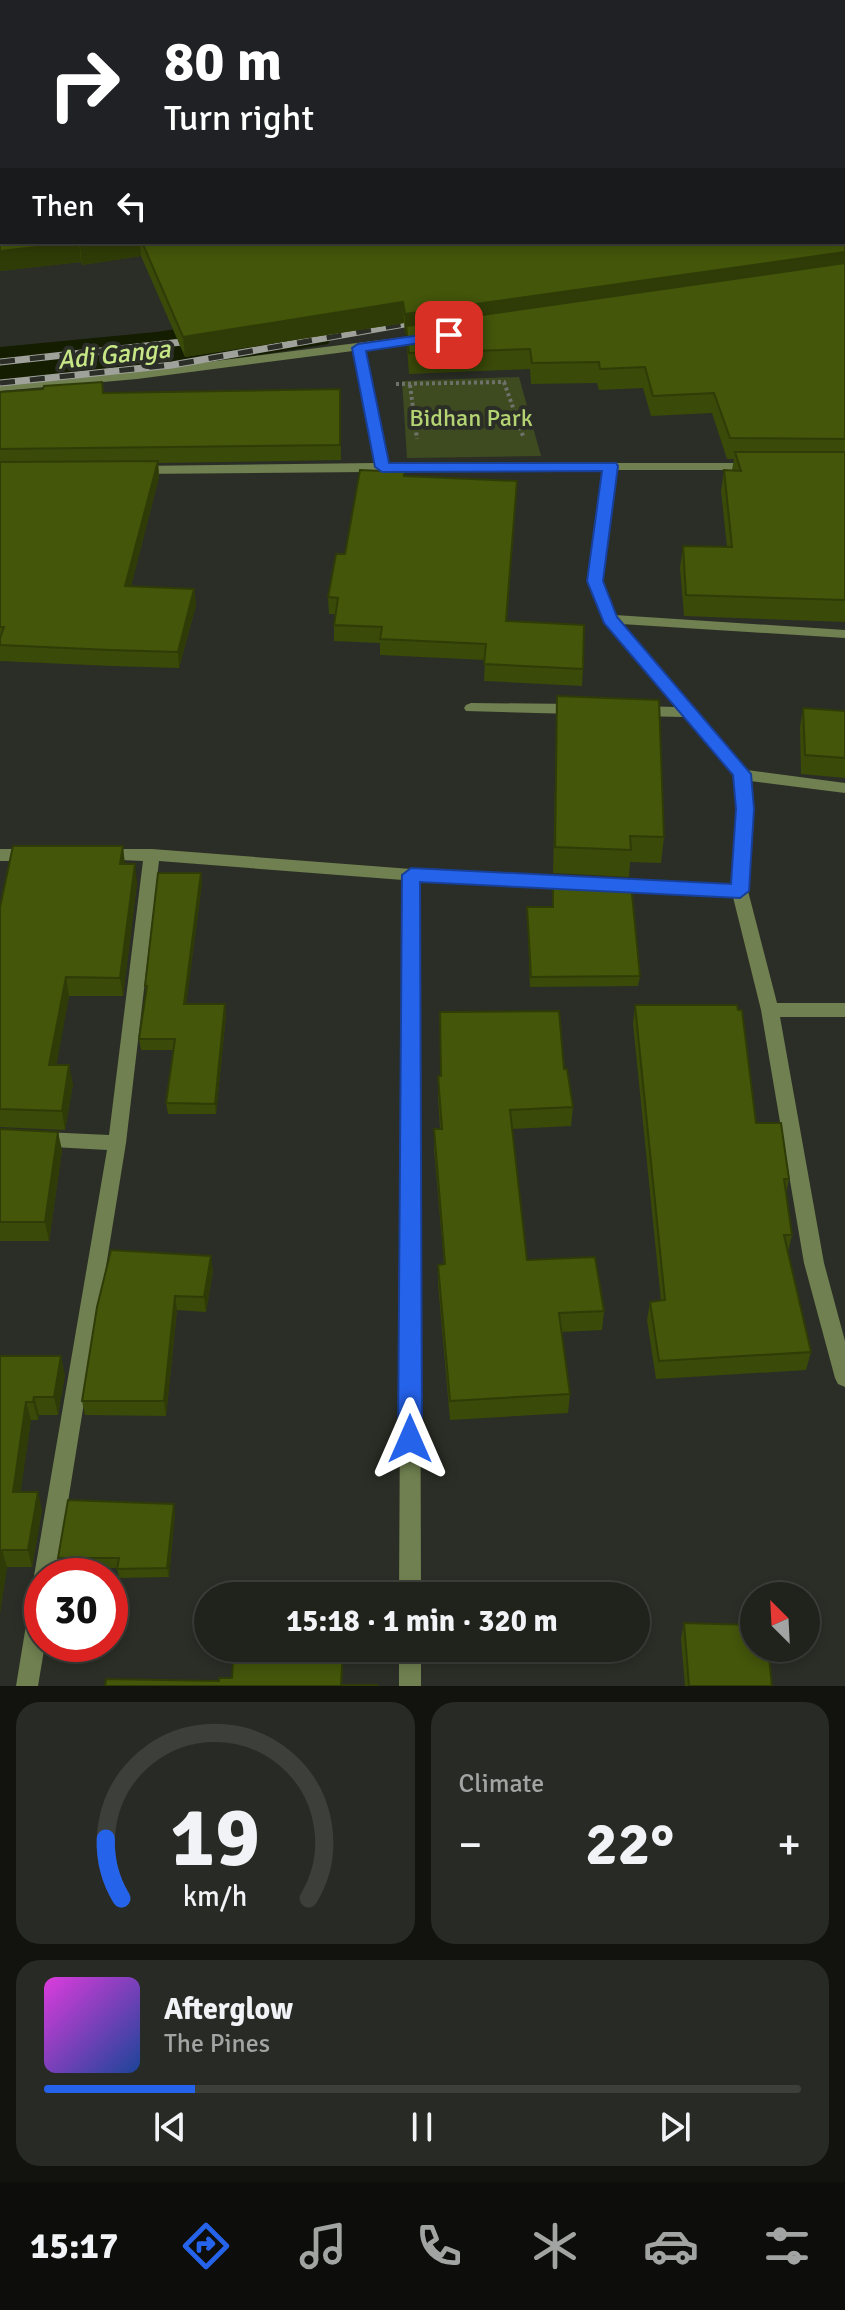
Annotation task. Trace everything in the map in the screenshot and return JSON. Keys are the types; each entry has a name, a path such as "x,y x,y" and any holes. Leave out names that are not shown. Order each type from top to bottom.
{"street":[{"path":"0,387 137,375 438,337"},
{"path":"358,348 382,467"},
{"path":"610,466 595,581 609,619 742,774 745,809 740,891 770,1010 814,1263 845,1378"},
{"path":"127,470 767,466"},
{"path":"609,619 845,634"},
{"path":"471,708 594,710"},
{"path":"625,710 687,712"},
{"path":"742,774 845,788"},
{"path":"0,855 46,855"},
{"path":"91,855 152,855 411,875 740,891"},
{"path":"48,1558 117,1143 152,855"},
{"path":"410,1582 411,875"},
{"path":"770,1010 845,1010"},
{"path":"0,1137 117,1143"},
{"path":"27,1686 31,1662"},
{"path":"410,1662 410,1686"}],"path":[{"path":"367,382 410,385 504,382 523,439"},
{"path":"410,385 418,441"}],"green space":[{"name":"Bidhan Park","path":"519,377 541,456 407,458 402,381"}],"building":[{"path":"0,244 61,244 0,251"},
{"path":"143,244 845,244 845,252 405,314 403,302 183,337"},
{"path":"845,263 845,439 730,438 714,393 653,396 645,367 600,369 599,362 532,363 530,349 409,353 406,326"},
{"path":"102,382 103,393 340,389 340,445 0,449 0,392"},
{"path":"735,452 845,452 845,600 686,595 683,546 732,547 724,470 741,471"},
{"path":"158,461 125,586 194,589 178,652 0,645 4,627 0,627 0,462"},
{"path":"360,470 404,472 404,476 517,481 506,621 584,625 583,669 484,664 486,644 380,639 382,627 334,625 338,598 328,597 336,554 345,554"},
{"path":"557,696 659,700 664,837 630,836 631,850 555,847"},
{"path":"803,708 845,711 845,758 805,755"},
{"path":"13,846 123,846 120,864 135,864 120,978 66,977 49,1065 69,1065 62,1111 0,1109 0,907"},
{"path":"158,873 201,873 184,1004 225,1004 215,1104 166,1103 175,1039 139,1039"},
{"path":"553,880 631,884 640,976 531,977 527,907 553,907"},
{"path":"635,1005 737,1005 738,1010 742,1010 756,1123 781,1123 789,1179 784,1179 792,1235 784,1235 811,1352 659,1361 650,1302 665,1300"},
{"path":"559,1011 564,1069 567,1069 573,1107 510,1110 527,1260 595,1257 604,1311 559,1313 570,1394 450,1401 438,1265 445,1264 434,1129 442,1129 438,1076 441,1076 440,1012"},
{"path":"0,1129 58,1132 45,1222 0,1222"},
{"path":"111,1250 211,1256 204,1297 175,1296 164,1401 82,1401 97,1307"},
{"path":"0,1356 61,1356 54,1397 34,1397 33,1402 26,1402 13,1492 38,1492 28,1550 2,1550 0,1562"},
{"path":"68,1500 174,1504 167,1568 128,1569 128,1558 58,1558"},
{"path":"684,1623 740,1625 740,1662 769,1662 772,1686 689,1686"},
{"path":"233,1662 342,1662 341,1685 377,1686 105,1686 106,1679 219,1681 219,1678 232,1678"}],"waterway":[{"name":"Adi Ganga","path":"0,368 156,352 304,330"}],"railway":[{"path":"0,383 172,365 427,320"},
{"path":"0,362 200,340"}],"route":[{"path":"410,1439 411,875 740,891 745,809 742,774 609,619 601,602 595,581 610,466 382,467 358,348 449,335"}]}
